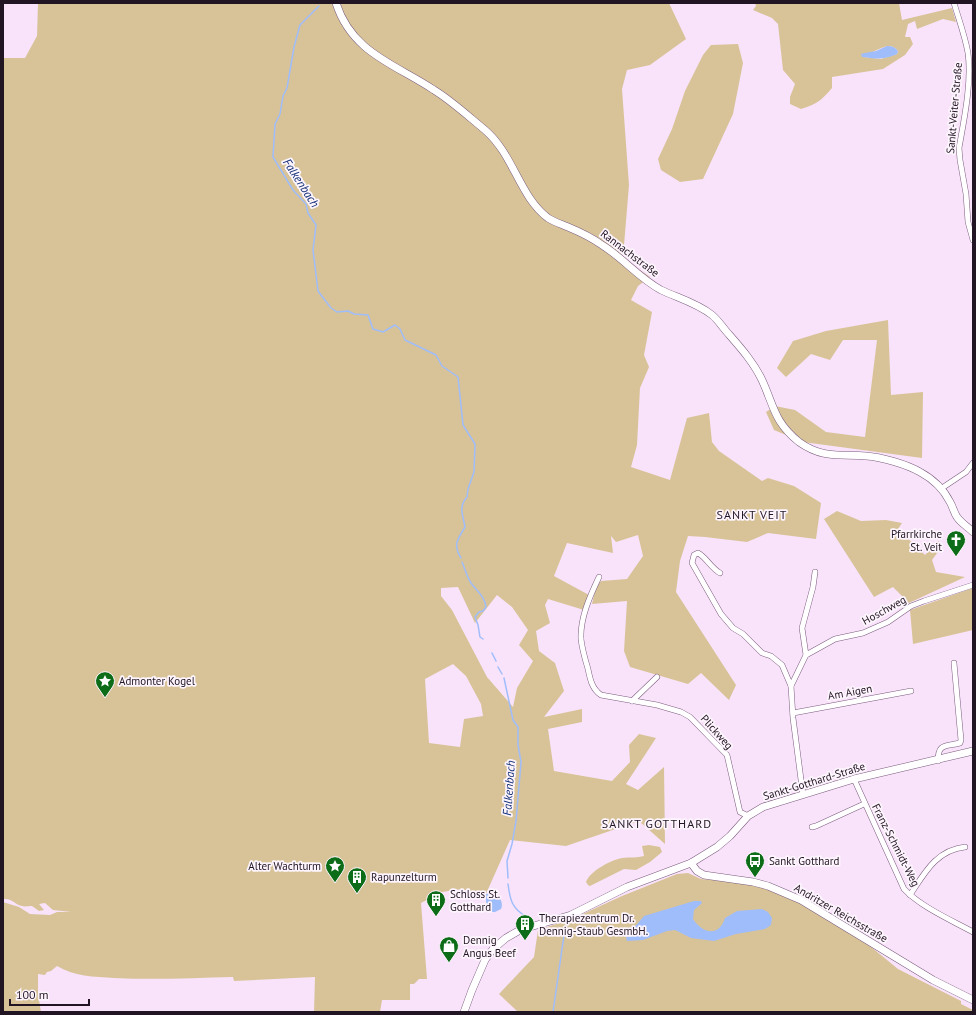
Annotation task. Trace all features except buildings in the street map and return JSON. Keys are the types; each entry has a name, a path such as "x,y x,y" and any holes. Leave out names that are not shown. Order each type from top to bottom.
{"street":[{"name":"Rannachstraße","path":"336,3 345,25 360,42 382,60 435,90 488,132 511,162 531,201 537,209 550,220 588,236 604,246 651,284 695,304 713,316 750,359 762,380 777,419 789,433 807,447 819,453 829,455 868,456 883,459 918,471 930,478 942,488 958,518 973,532"},
{"name":"Sankt-Veiter-Straße","path":"954,3 964,34 968,54 969,75 959,148 966,194 968,222 973,240"},
{"path":"942,488 966,472 973,463"},
{"path":"720,573 711,566 701,554 698,553 694,555 692,563 721,614 733,628 743,634 762,653 772,656 782,665 791,686 792,713 803,795"},
{"path":"791,686 806,655 802,628 813,588 815,572"},
{"name":"Plickweg","path":"599,577 591,593 581,630 582,645 590,679 597,692 601,695 687,714 727,756 740,812 748,816"},
{"name":"Hoschweg","path":"806,655 835,639 864,633 888,622 911,606 924,600 973,585"},
{"path":"938,761 938,752 940,748 960,743 961,740 954,663"},
{"path":"632,701 658,677"},
{"name":"Am Aigen","path":"792,713 911,691"},
{"name":"Sankt-Gotthard-Straße","path":"692,864 724,841 748,816 764,807 854,779 938,761 973,751"},
{"name":"Franz-Schmidt-Weg","path":"854,779 864,804 904,889 910,895 933,910 973,932"},
{"name":"Franz-Schmidt-Weg","path":"812,826 816,826 864,804"},
{"name":"Franz-Schmidt-Weg","path":"910,895 930,864 941,855 954,848 964,847"},
{"path":"464,1012 472,990 486,960 493,949 506,938 520,930 571,915 627,887 692,864"},
{"name":"Andritzer Reichsstraße","path":"692,864 697,871 704,875 743,879 768,886 801,900 933,980 973,1000"}],"shaded area":[{"path":"38,3 669,3 686,39 650,65 627,70 622,89 629,185 624,245 620,253 650,277 638,286 631,300 652,312 644,355 649,367 640,388 637,445 631,467 670,480 687,418 709,413 712,442 719,451 762,481 768,478 794,486 821,503 816,539 768,533 747,542 688,536 680,561 676,592 736,685 729,700 701,673 688,684 630,667 624,651 627,601 592,604 596,587 601,581 627,579 643,556 638,535 616,542 611,536 613,553 567,543 554,576 589,595 584,610 548,599 545,605 550,623 536,631 539,651 555,663 564,691 544,717 582,709 582,722 548,729 554,771 612,781 630,762 629,745 639,734 656,738 626,784 638,790 664,767 665,844 639,821 566,846 510,840 485,896 462,889 442,892 421,903 427,979 419,979 414,984 410,984 410,1000 382,1000 380,1012 314,1012 315,977 234,981 233,977 159,979 114,978 77,974 57,966 45,975 38,974 38,994 41,1012 3,1012 3,902 19,907 30,914 50,915 57,912 71,912 53,910 45,903 39,904 44,910 39,911 32,906 23,906 9,899 3,899 3,58 25,58 37,36","holes":["458,587 475,623 497,595 512,607 528,630 519,645 533,661 517,688 513,707 487,677 452,610 441,596 441,588","453,664 466,676 481,704 483,716 464,719 460,747 429,743 425,679"]},
{"path":"755,3 899,3 902,20 952,8 956,22 943,19 917,29 915,21 908,24 905,37 910,37 913,44 905,55 883,69 832,77 832,88 825,96 815,104 801,109 790,104 790,97 795,84 783,70 778,24 772,18 753,10 756,6","holes":["887,46 893,47 897,50 897,54 881,59 864,57"]},
{"path":"738,44 743,63 733,114 703,179 680,182 661,170 658,159 672,129 685,91 703,55 711,45"},
{"path":"888,320 891,395 923,392 922,458 803,442 774,430 766,412 775,406 795,410 826,432 865,437 877,340 843,340 830,360 811,354 786,377 777,368 793,341 826,331"},
{"path":"837,511 861,521 886,520 902,523 898,529 925,555 938,541 943,545 932,560 936,572 965,577 909,603 906,602 905,599 893,587 874,597 824,519"},
{"path":"973,588 973,630 913,644 910,610"},
{"path":"649,845 660,847 662,852 650,862 636,870 624,869 590,886 586,882 596,870 612,861 622,858 644,856 642,846"},
{"path":"688,873 701,879 744,883 770,889 801,904 865,942 898,969 961,1001 961,1004 973,1010 973,1012 518,1012 499,994 534,957 538,930 574,918 622,896 677,874"}],"water":[{"path":"887,46 896,49 898,51 897,54 880,58 862,57 861,54 876,51"},
{"path":"493,892 500,899 502,906 501,909 491,912 486,902 486,894"},
{"path":"694,901 701,901 702,903 694,910 693,919 701,928 706,930 715,931 719,928 725,918 737,911 762,909 768,912 772,918 771,925 765,929 736,934 714,941 691,938 675,930 667,931 643,940 627,941 626,937 644,916"}],"waterway":[{"name":"Falkenbach","path":"319,6 300,25 294,47 287,88 283,96 280,114 275,124 273,157 293,190 306,204 308,213 316,225 313,250 318,291 331,308 337,312 348,311 354,314 368,315 373,329 383,332 395,325 400,329 405,340 436,355 442,366 458,377 463,425 475,444 474,472 467,497 462,508 465,527 457,542 457,550 461,558"},
{"name":"Falkenbach","path":"462,562 467,576 485,603 486,607 475,617 480,637 483,639"},
{"name":"Falkenbach","path":"492,653 496,661"},
{"name":"Falkenbach","path":"498,667 502,674"},
{"name":"Falkenbach","path":"504,678 513,720 518,727 518,745 521,762 516,821 507,861 508,878"},
{"name":"Falkenbach","path":"508,884 513,904 518,911 527,917"},
{"name":"Falkenbach","path":"553,1012 564,935 562,935"}],"place":[{"name":"Pfarrkirche St. Veit","path":"956,557"},
{"name":"Admonter Kogel","path":"105,698"},
{"name":"Sankt Gotthard","path":"755,878"},
{"name":"Alter Wachturm","path":"335,883"},
{"name":"Rapunzelturm","path":"357,894"},
{"name":"Schloss St. Gotthard","path":"436,917"},
{"name":"Therapiezentrum Dr. Dennig-Staub GesmbH.","path":"525,941"},
{"name":"Dennig Angus Beef","path":"449,963"}],"district":[{"name":"SANKT VEIT","path":"752,515"},
{"name":"SANKT GOTTHARD","path":"657,824"}]}
